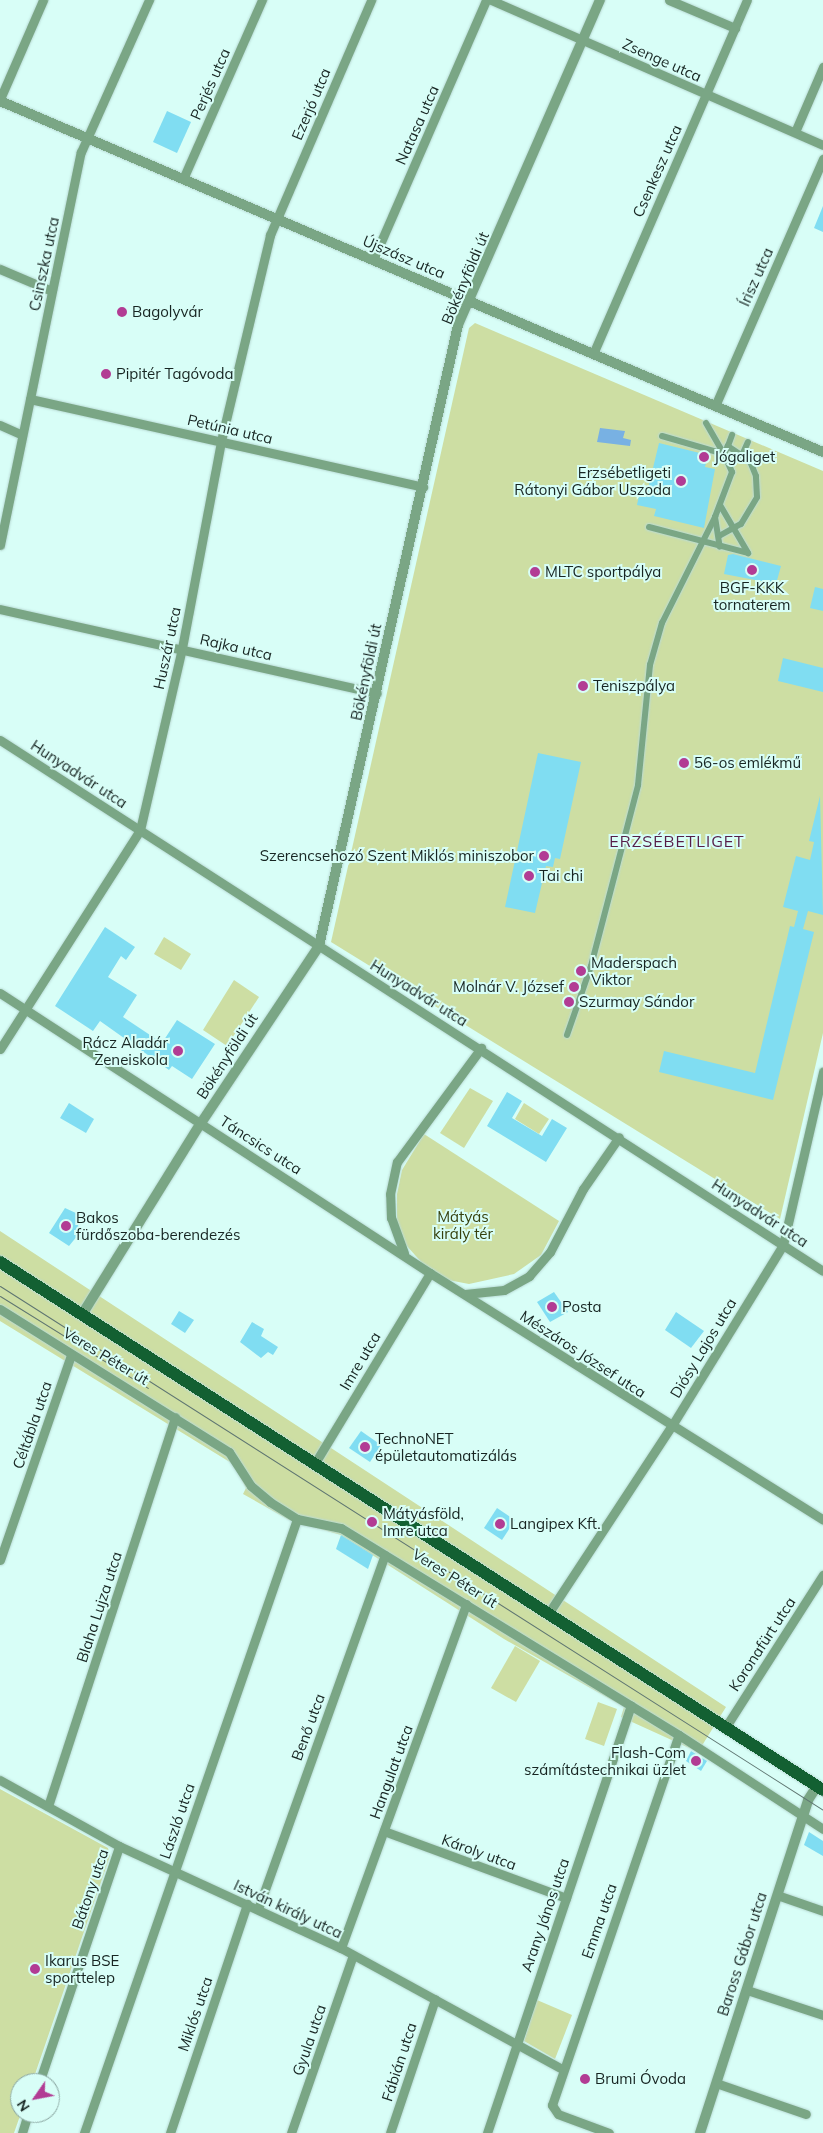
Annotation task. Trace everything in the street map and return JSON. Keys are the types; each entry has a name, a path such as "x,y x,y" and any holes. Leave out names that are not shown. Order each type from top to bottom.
{"main road":[{"name":"Veres Péter út","path":"0,1262 83,1313 820,1788"}],"street":[{"path":"0,100 43,0"},
{"name":"Csinszka utca","path":"0,544 81,152 149,0"},
{"name":"Perjés utca","path":"183,179 262,0"},
{"name":"Ezerjó utca","path":"276,218 371,0"},
{"name":"Natasa utca","path":"373,260 486,0"},
{"name":"Zsenge utca","path":"490,0 823,145"},
{"name":"Bökényföldi út","path":"83,1313 201,1123 319,946 458,325 470,302 600,0"},
{"path":"669,0 735,28"},
{"name":"Csenkesz utca","path":"593,354 747,0"},
{"path":"795,132 823,67"},
{"name":"Újszász utca","path":"0,100 823,452"},
{"name":"Írisz utca","path":"715,406 823,159"},
{"name":"Huszár utca","path":"0,1049 140,830 182,648 221,441 276,218"},
{"path":"0,269 52,292"},
{"name":"Petúnia utca","path":"30,399 423,487"},
{"path":"567,1035 592,966 638,785 652,657 662,624 716,517 732,472 706,423"},
{"path":"0,425 22,435"},
{"path":"724,454 732,435"},
{"path":"662,436 724,454"},
{"path":"743,453 748,442"},
{"path":"718,536 735,530 748,516 757,497 754,468 743,453 728,446"},
{"path":"650,527 748,553 720,504"},
{"path":"716,517 720,547"},
{"name":"Rajka utca","path":"0,609 182,648 377,693"},
{"name":"Hunyadvár utca","path":"0,740 619,1137 823,1271"},
{"name":"Táncsics utca","path":"0,993 404,1253 430,1273"},
{"path":"404,1253 391,1218 390,1194 397,1162 481,1048"},
{"name":"Diósy Lajos utca","path":"548,1614 671,1427 783,1245 823,1072"},
{"path":"465,1294 504,1290 529,1276 550,1252 583,1189 619,1137"},
{"name":"Mészáros József utca","path":"430,1273 671,1427 823,1520"},
{"name":"Imre utca","path":"314,1463 430,1273"},
{"name":"Veres Péter út","path":"0,1309 229,1452 251,1486 297,1518 341,1528 679,1735 823,1829"},
{"name":"Céltábla utca","path":"0,1560 71,1355"},
{"name":"Blaha Lujza utca","path":"48,1806 175,1417"},
{"name":"László utca","path":"84,2133 297,1518"},
{"name":"Benő utca","path":"258,1908 385,1555"},
{"name":"Koronafürt utca","path":"725,1728 823,1575"},
{"name":"Hangulat utca","path":"342,1948 466,1604"},
{"name":"Arany János utca","path":"487,2133 631,1706"},
{"name":"Emma utca","path":"594,2130 558,2114 552,2105 562,2069 679,1735"},
{"name":"István király utca","path":"0,1780 119,1846 342,1948 562,2069"},
{"name":"Baross Gábor utca","path":"700,2133 803,1815 820,1788"},
{"name":"Károly utca","path":"384,1831 566,1898"},
{"name":"Bátony utca","path":"42,2073 119,1846"},
{"path":"777,1895 823,1910"},
{"name":"Miklós utca","path":"170,2133 247,1904"},
{"name":"Gyula utca","path":"291,2133 353,1955"},
{"path":"747,1990 823,2015"},
{"name":"Fábián utca","path":"390,2133 435,1999"},
{"path":"716,2083 806,2114"},
{"path":"594,2130 609,2133"}],"green space":[{"path":"475,323 823,471 823,1033 780,1219 331,942 469,328"},
{"path":"164,937 191,954 181,970 154,954"},
{"path":"234,980 259,997 227,1046 203,1030"},
{"path":"470,1088 493,1101 464,1148 440,1133"},
{"path":"524,1103 549,1119 539,1134 515,1119"},
{"name":"Mátyás király tér","path":"424,1134 559,1221 541,1255 514,1274 469,1284 448,1280 423,1264 406,1245 397,1224 397,1194 402,1170"},
{"path":"0,1231 726,1707 698,1752 621,1717 624,1707 504,1639 341,1535 289,1520 243,1494 246,1488 233,1464 0,1321"},
{"path":"515,1646 540,1661 516,1702 491,1688"},
{"path":"598,1702 617,1709 604,1746 585,1739"},
{"name":"Ikarus BSE sporttelep","path":"0,1789 108,1848 110,1856 35,2073 10,2073 10,2123 18,2123 14,2133 0,2133"},
{"path":"537,2000 572,2015 555,2059 524,2041"}],"water":[{"path":"600,428 625,431 623,438 631,440 630,446 597,442"}],"building":[{"path":"167,111 191,122 177,153 153,142"},
{"path":"823,206 823,232 814,228"},
{"name":"Erzsébetligeti Rátonyi Gábor Uszoda","path":"659,443 708,455 705,467 715,469 704,528 654,516 656,509 637,505 639,495 646,497"},
{"name":"BGF-KKK tornaterem","path":"733,554 781,566 776,584 724,574 728,555"},
{"path":"815,587 823,589 823,611 810,608"},
{"path":"783,658 823,668 823,692 778,681"},
{"path":"538,753 581,762 560,859 555,858 553,867 546,866 535,913 505,907"},
{"path":"820,796 823,915 808,911 803,929 814,932 773,1100 659,1072 664,1051 755,1073 790,926 794,927 798,911 783,907 796,856 810,860 814,842 809,841"},
{"path":"105,927 135,947 126,960 121,956 108,977 137,995 123,1017 162,1043 177,1020 215,1044 192,1079 172,1066 169,1070 100,1021 93,1031 55,1006"},
{"path":"507,1092 522,1101 512,1118 542,1136 552,1119 567,1128 546,1162 487,1126"},
{"path":"69,1103 94,1119 86,1133 60,1118"},
{"name":"Bakos fürdőszoba-berendezés","path":"65,1208 78,1214 76,1223 82,1230 69,1246 49,1233"},
{"name":"Posta","path":"554,1292 568,1312 550,1322 537,1302"},
{"path":"179,1311 194,1320 185,1333 171,1324"},
{"path":"676,1312 704,1331 691,1348 665,1330"},
{"path":"252,1322 264,1329 261,1336 278,1347 273,1355 268,1352 261,1358 240,1342"},
{"name":"TechnoNET épületautomatizálás","path":"361,1431 381,1445 370,1462 349,1448"},
{"name":"Langipex Kft.","path":"497,1508 515,1520 502,1540 484,1528"},
{"path":"341,1535 373,1555 368,1569 336,1549"},
{"name":"Flash-Com számítástechnikai üzlet","path":"691,1751 707,1761 701,1771 686,1761"},
{"path":"809,1832 823,1841 823,1856 804,1845"}],"tram line":[{"path":"0,1286 823,1810"},
{"path":"0,1296 148,1388"}],"place":[{"name":"Bagolyvár","path":"122,312"},
{"name":"Pipitér Tagóvoda","path":"106,374"},
{"name":"Jógaliget","path":"704,457"},
{"name":"Erzsébetligeti Rátonyi Gábor Uszoda","path":"681,481"},
{"name":"BGF-KKK tornaterem","path":"752,570"},
{"name":"MLTC sportpálya","path":"535,572"},
{"name":"Teniszpálya","path":"583,686"},
{"name":"56-os emlékmű","path":"684,763"},
{"name":"Szerencsehozó Szent Miklós miniszobor","path":"544,856"},
{"name":"Tai chi","path":"529,876"},
{"name":"Maderspach Viktor","path":"581,971"},
{"name":"Molnár V. József","path":"574,987"},
{"name":"Szurmay Sándor","path":"569,1002"},
{"name":"Rácz Aladár Zeneiskola","path":"178,1051"},
{"name":"Bakos fürdőszoba-berendezés","path":"66,1226"},
{"name":"Posta","path":"552,1307"},
{"name":"TechnoNET épületautomatizálás","path":"365,1447"},
{"name":"Mátyásföld, Imre utca","path":"372,1522"},
{"name":"Langipex Kft.","path":"500,1524"},
{"name":"Flash-Com számítástechnikai üzlet","path":"696,1761"},
{"name":"Ikarus BSE sporttelep","path":"35,1969"},
{"name":"Brumi Óvoda","path":"585,2079"}],"district":[{"name":"ERZSÉBETLIGET","path":"677,841"}]}
